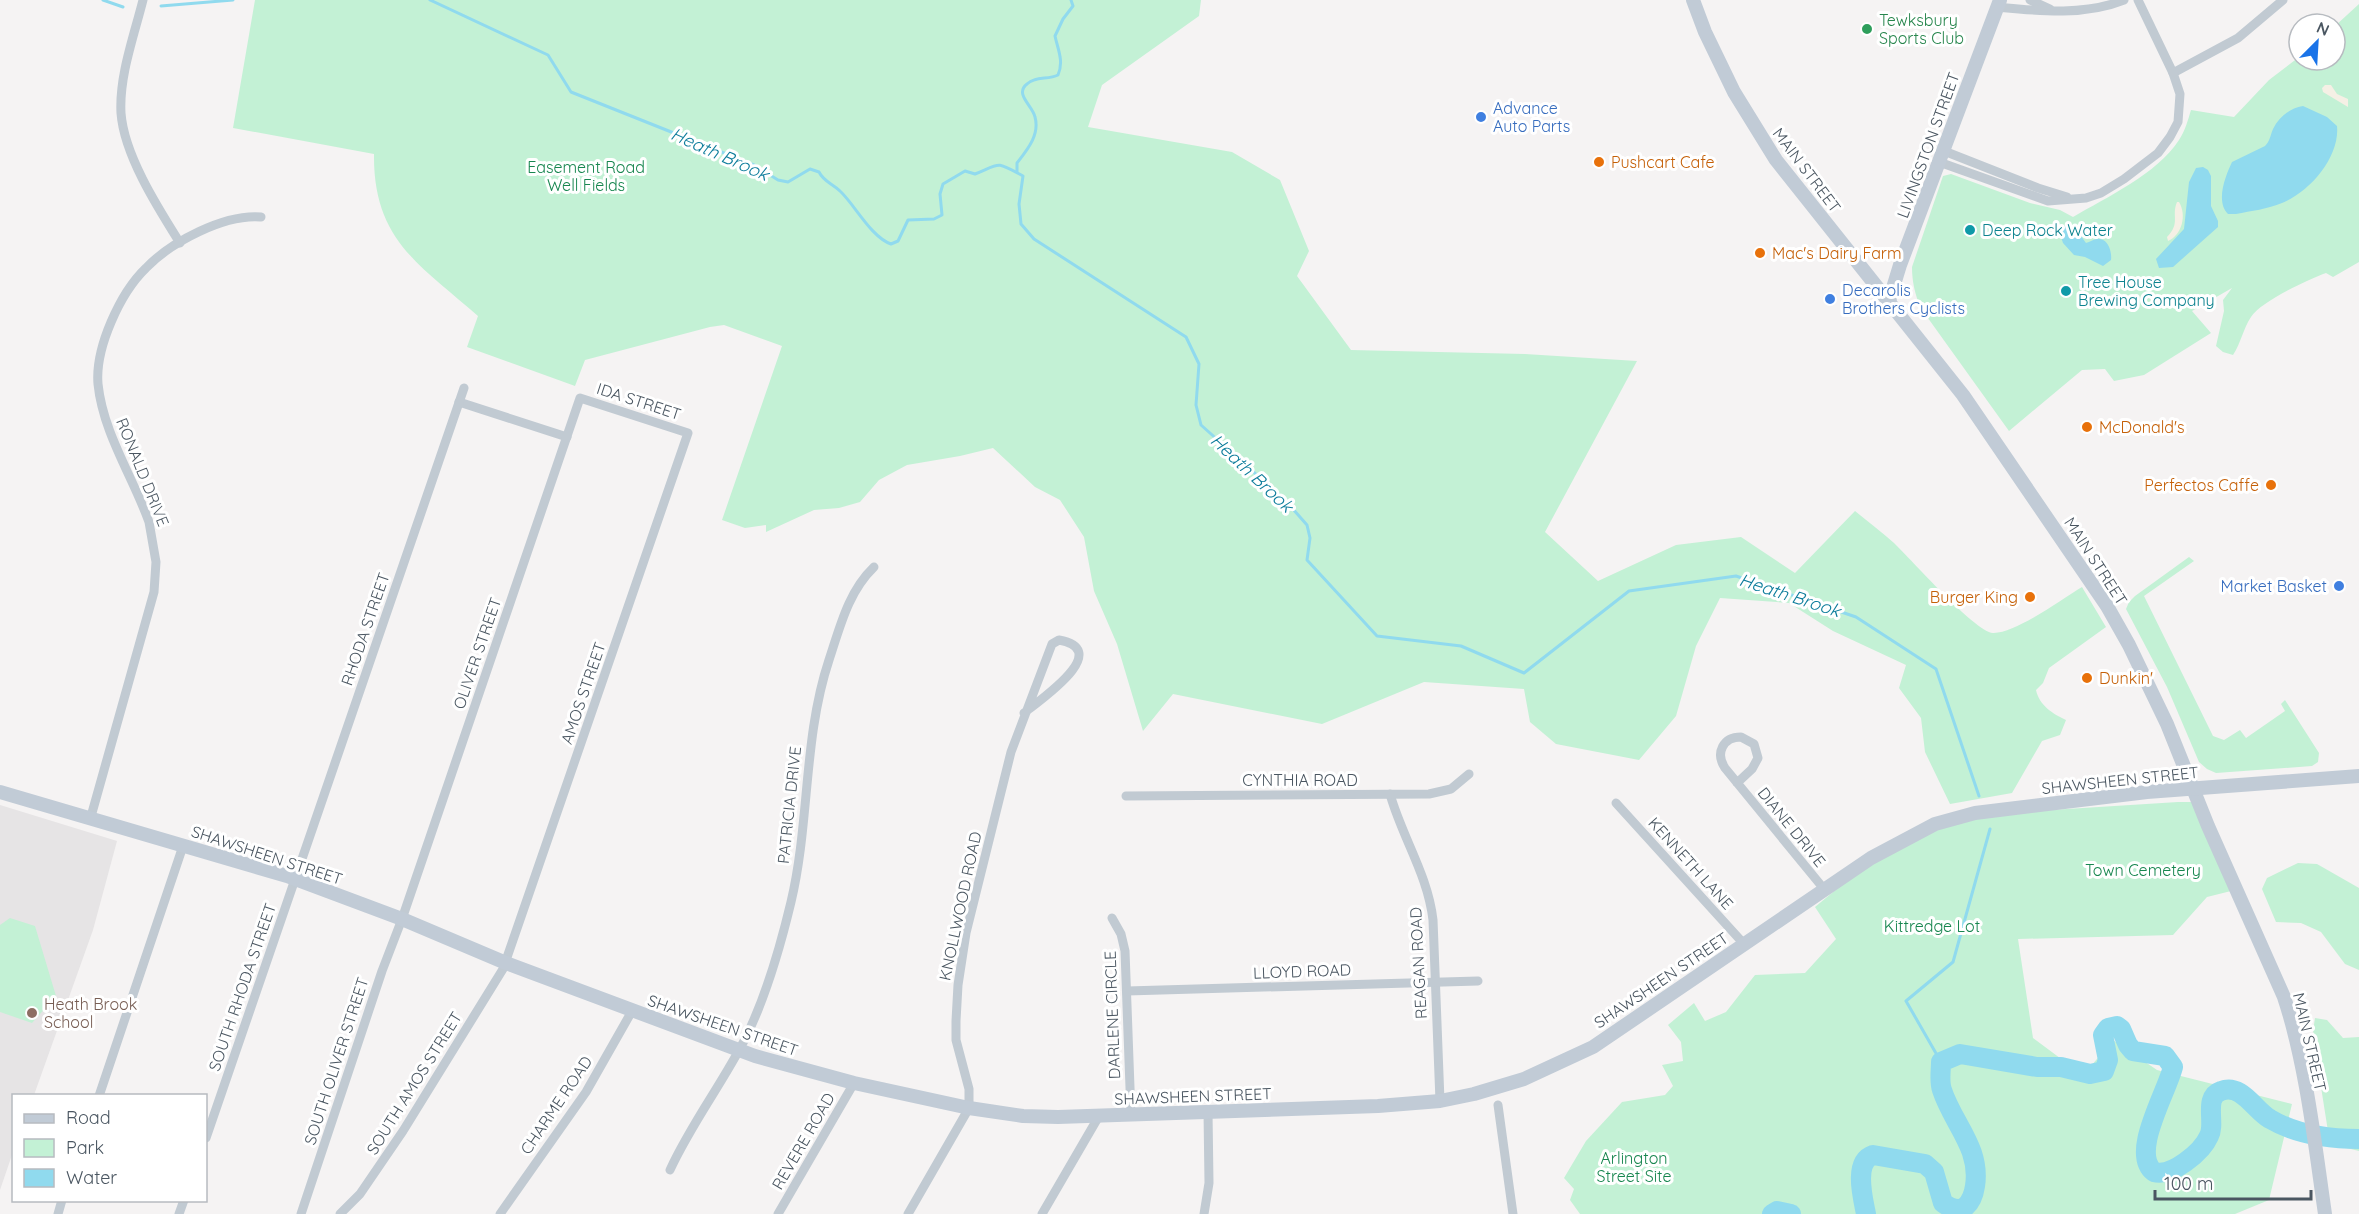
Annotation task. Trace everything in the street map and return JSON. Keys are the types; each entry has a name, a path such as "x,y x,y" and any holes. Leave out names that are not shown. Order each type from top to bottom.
{"main road":[{"name":"MAIN STREET","path":"1693,0 1705,32 1734,92 1776,160 1963,395 2107,606 2147,682 2284,997 2290,1015 2310,1116 2325,1214"},
{"name":"LIVINGSTON STREET","path":"1889,301 1900,265 1998,3"},
{"name":"SHAWSHEEN STREET","path":"0,792 295,879 402,919 506,963 739,1051 854,1083 969,1108 1023,1116 1099,1116 1370,1107 1440,1101 1474,1094 1524,1079 1593,1047 1824,889 1888,847 1919,830 1953,818 2027,806 2194,788 2359,776"}],"street":[{"path":"143,0 125,71 121,115 128,145 161,212 180,243"},
{"path":"2030,0 2053,10"},
{"path":"1998,3 2031,10 2072,12 2094,9 2124,0"},
{"path":"1942,157 2070,198 2086,198 2124,179 2158,153 2170,137 2179,116 2180,94 2174,73 2138,0"},
{"path":"2174,73 2238,38 2283,0"},
{"name":"RONALD DRIVE","path":"90,820 156,577 152,530 105,416 98,383 99,368 107,336 125,293 146,267 180,243 228,220 241,217 261,217"},
{"name":"RHODA STREET","path":"295,879 464,388"},
{"name":"IDA STREET","path":"580,398 688,433"},
{"name":"OLIVER STREET","path":"402,919 580,398"},
{"path":"459,402 567,437"},
{"name":"AMOS STREET","path":"506,963 688,433"},
{"name":"PATRICIA DRIVE","path":"670,1170 739,1051 759,1007 791,902 802,839 812,726 822,679 849,601 874,567"},
{"name":"KNOLLWOOD ROAD","path":"969,1108 969,1089 956,1040 956,1003 960,968 974,900 1003,783 1024,713 1053,642 1063,641 1075,646 1079,655 1072,672 1024,713"},
{"name":"DIANE DRIVE","path":"1737,783 1752,769 1758,759 1754,744 1741,737 1727,741 1720,754 1723,765 1737,783 1824,889"},
{"name":"CYNTHIA ROAD","path":"1126,796 1440,793 1451,789 1468,774"},
{"name":"REAGAN ROAD","path":"1390,794 1400,826 1429,895 1440,1101"},
{"name":"KENNETH LANE","path":"1616,803 1744,944"},
{"path":"99,1094 183,846"},
{"name":"SOUTH RHODA STREET","path":"207,1135 295,879"},
{"name":"DARLENE CIRCLE","path":"1112,918 1124,941 1131,1115"},
{"name":"SOUTH OLIVER STREET","path":"301,1214 382,971 402,919"},
{"name":"SOUTH AMOS STREET","path":"340,1214 360,1194 403,1131 506,963"},
{"name":"LLOYD ROAD","path":"1127,991 1478,981"},
{"name":"CHARME ROAD","path":"500,1214 586,1092 632,1011"},
{"name":"REVERE ROAD","path":"778,1214 854,1083"},
{"path":"1498,1105 1513,1214"},
{"path":"908,1214 969,1108"},
{"path":"1204,1214 1209,1174 1208,1112"},
{"path":"1042,1214 1099,1116"}],"shaded area":[{"name":"Heath Brook School","path":"0,805 117,841 93,930 34,1094 12,1094 12,1155 0,1190"}],"green space":[{"name":"Easement Road Well Fields","path":"255,0 1201,0 1199,16 1102,85 1088,127 1232,152 1280,180 1309,251 1297,276 1351,350 1525,354 1637,361 1545,532 1598,581 1676,545 1741,537 1795,573 1855,511 1894,543 1943,594 1984,630 1993,633 2013,628 2082,587 2106,627 2049,668 2043,683 2036,690 2040,700 2047,708 2066,720 2060,735 2042,741 2012,793 1950,804 1925,752 1921,718 1899,688 1906,665 1833,631 1789,603 1720,598 1696,646 1676,716 1639,760 1556,744 1530,722 1524,689 1424,682 1322,724 1173,694 1143,731 1117,644 1094,591 1084,537 1060,500 1035,487 993,448 907,465 879,480 860,502 839,508 814,510 766,532 766,525 745,528 722,520 782,346 724,325 710,327 585,360 575,386 467,347 478,316 419,265 391,230 376,184 374,154 233,128"},
{"path":"2359,4 2359,262 2333,277 2326,273 2308,280 2264,305 2251,317 2233,355 2223,352 2216,346 2224,311 2223,300 2232,288 2192,311 2211,333 2144,375 2114,381 2105,369 2082,370 2009,431 1920,307 1915,292 1912,267 1943,176 1951,174 2030,203 2060,210 2073,217 2130,184 2158,164 2179,140 2191,110 2234,117 2269,80 2287,66 2287,72 2347,72 2347,15"},
{"path":"2189,557 2194,561 2144,596 2213,736 2224,740 2240,730 2246,738 2285,711 2281,704 2285,700 2319,753 2318,762 2312,766 2216,773 2199,762 2167,687 2126,609 2135,596"},
{"path":"2192,802 2231,891 2207,897 2173,935 2018,939 2033,1038 2068,1064 2091,1066 2113,1040 2157,1070 2292,1104 2269,1200 2235,1214 1580,1214 1570,1200 1574,1189 1564,1178 1586,1141 1622,1102 1665,1095 1673,1086 1662,1065 1683,1061 1681,1042 1668,1025 1694,1003 1705,1021 1726,1012 1755,975 1805,973 1836,939 1815,907 1897,839 1982,810 2051,810"},
{"path":"2298,863 2317,864 2359,888 2359,970 2345,964 2321,932 2301,923 2276,922 2262,889 2267,878"},
{"path":"10,918 35,926 56,996 32,1023 0,1012 0,925"},
{"path":"2315,1018 2327,1020 2343,1038 2359,1037 2359,1151 2330,1144 2321,1087 2320,1054 2313,1031"}],"sand":[{"path":"2325,85 2331,85 2337,94 2348,99 2348,107 2323,92 2322,88"},
{"path":"2177,202 2183,213 2182,224 2177,234 2168,241 2167,237 2174,228"}],"water":[{"path":"2303,106 2327,117 2337,126 2334,150 2321,172 2303,191 2282,203 2259,210 2228,214 2224,209 2222,195 2232,162 2265,146 2275,125 2282,117 2289,111"},
{"path":"2203,167 2211,176 2211,206 2218,221 2218,227 2173,267 2159,268 2156,259 2184,229 2189,182 2196,168"},
{"path":"2065,226 2076,229 2086,243 2098,239 2106,242 2111,260 2103,266 2085,257 2074,255 2063,243 2061,237 2061,229"}],"waterway":[{"name":"Heath Brook","path":"103,0 123,7"},
{"name":"Heath Brook","path":"161,6 233,0"},
{"name":"Heath Brook","path":"430,0 548,55 571,92 754,165 778,180 788,182 810,169 819,172 846,197 877,235 891,244 898,241 908,220 934,219 942,215 940,194 943,184 965,171 975,174 999,165 1023,176 1019,204 1021,224 1034,239 1186,337 1199,364 1196,405 1201,425 1285,500 1307,525 1310,538 1307,560 1377,636 1461,646 1524,673 1629,591 1736,576 1856,617 1936,669 1979,796"},
{"path":"1017,172 1017,163 1032,142 1036,130 1034,113 1022,92 1034,80 1058,75 1060,60 1055,36 1063,19 1073,6 1071,0"},
{"name":"Heath Brook","path":"1941,1062 1906,1001 1953,962 1990,829"},
{"path":"1866,1214 1861,1173 1863,1165 1873,1155 1925,1164 1934,1172 1943,1203 1950,1207 1962,1208 1971,1200 1975,1186 1974,1160 1942,1090 1941,1062 1960,1054 2037,1067 2061,1067 2090,1074 2104,1071 2108,1060 2103,1035 2108,1028 2117,1026 2133,1051 2165,1056 2173,1067 2148,1138 2146,1151 2148,1163 2154,1172 2169,1171 2186,1162 2200,1149 2211,1131 2211,1104 2216,1094 2221,1091 2228,1090 2242,1094 2264,1115 2291,1129 2324,1137 2359,1139"},
{"path":"1772,1214 1777,1211 1791,1214"}],"place":[{"name":"Tewksbury Sports Club","path":"1867,29"},
{"name":"Advance Auto Parts","path":"1481,117"},
{"name":"Pushcart Cafe","path":"1599,162"},
{"name":"Deep Rock Water","path":"1970,230"},
{"name":"Mac's Dairy Farm","path":"1760,253"},
{"name":"Tree House Brewing Company","path":"2066,291"},
{"name":"Decarolis Brothers Cyclists","path":"1830,299"},
{"name":"McDonald's","path":"2087,427"},
{"name":"Perfectos Caffe","path":"2271,485"},
{"name":"Market Basket","path":"2339,586"},
{"name":"Burger King","path":"2030,597"},
{"name":"Dunkin'","path":"2087,678"},
{"name":"Heath Brook School","path":"32,1013"}],"park label":[{"name":"Town Cemetery","path":"2143,870"},
{"name":"Kittredge Lot","path":"1932,926"},
{"name":"Arlington Street Site","path":"1634,1167"}]}
